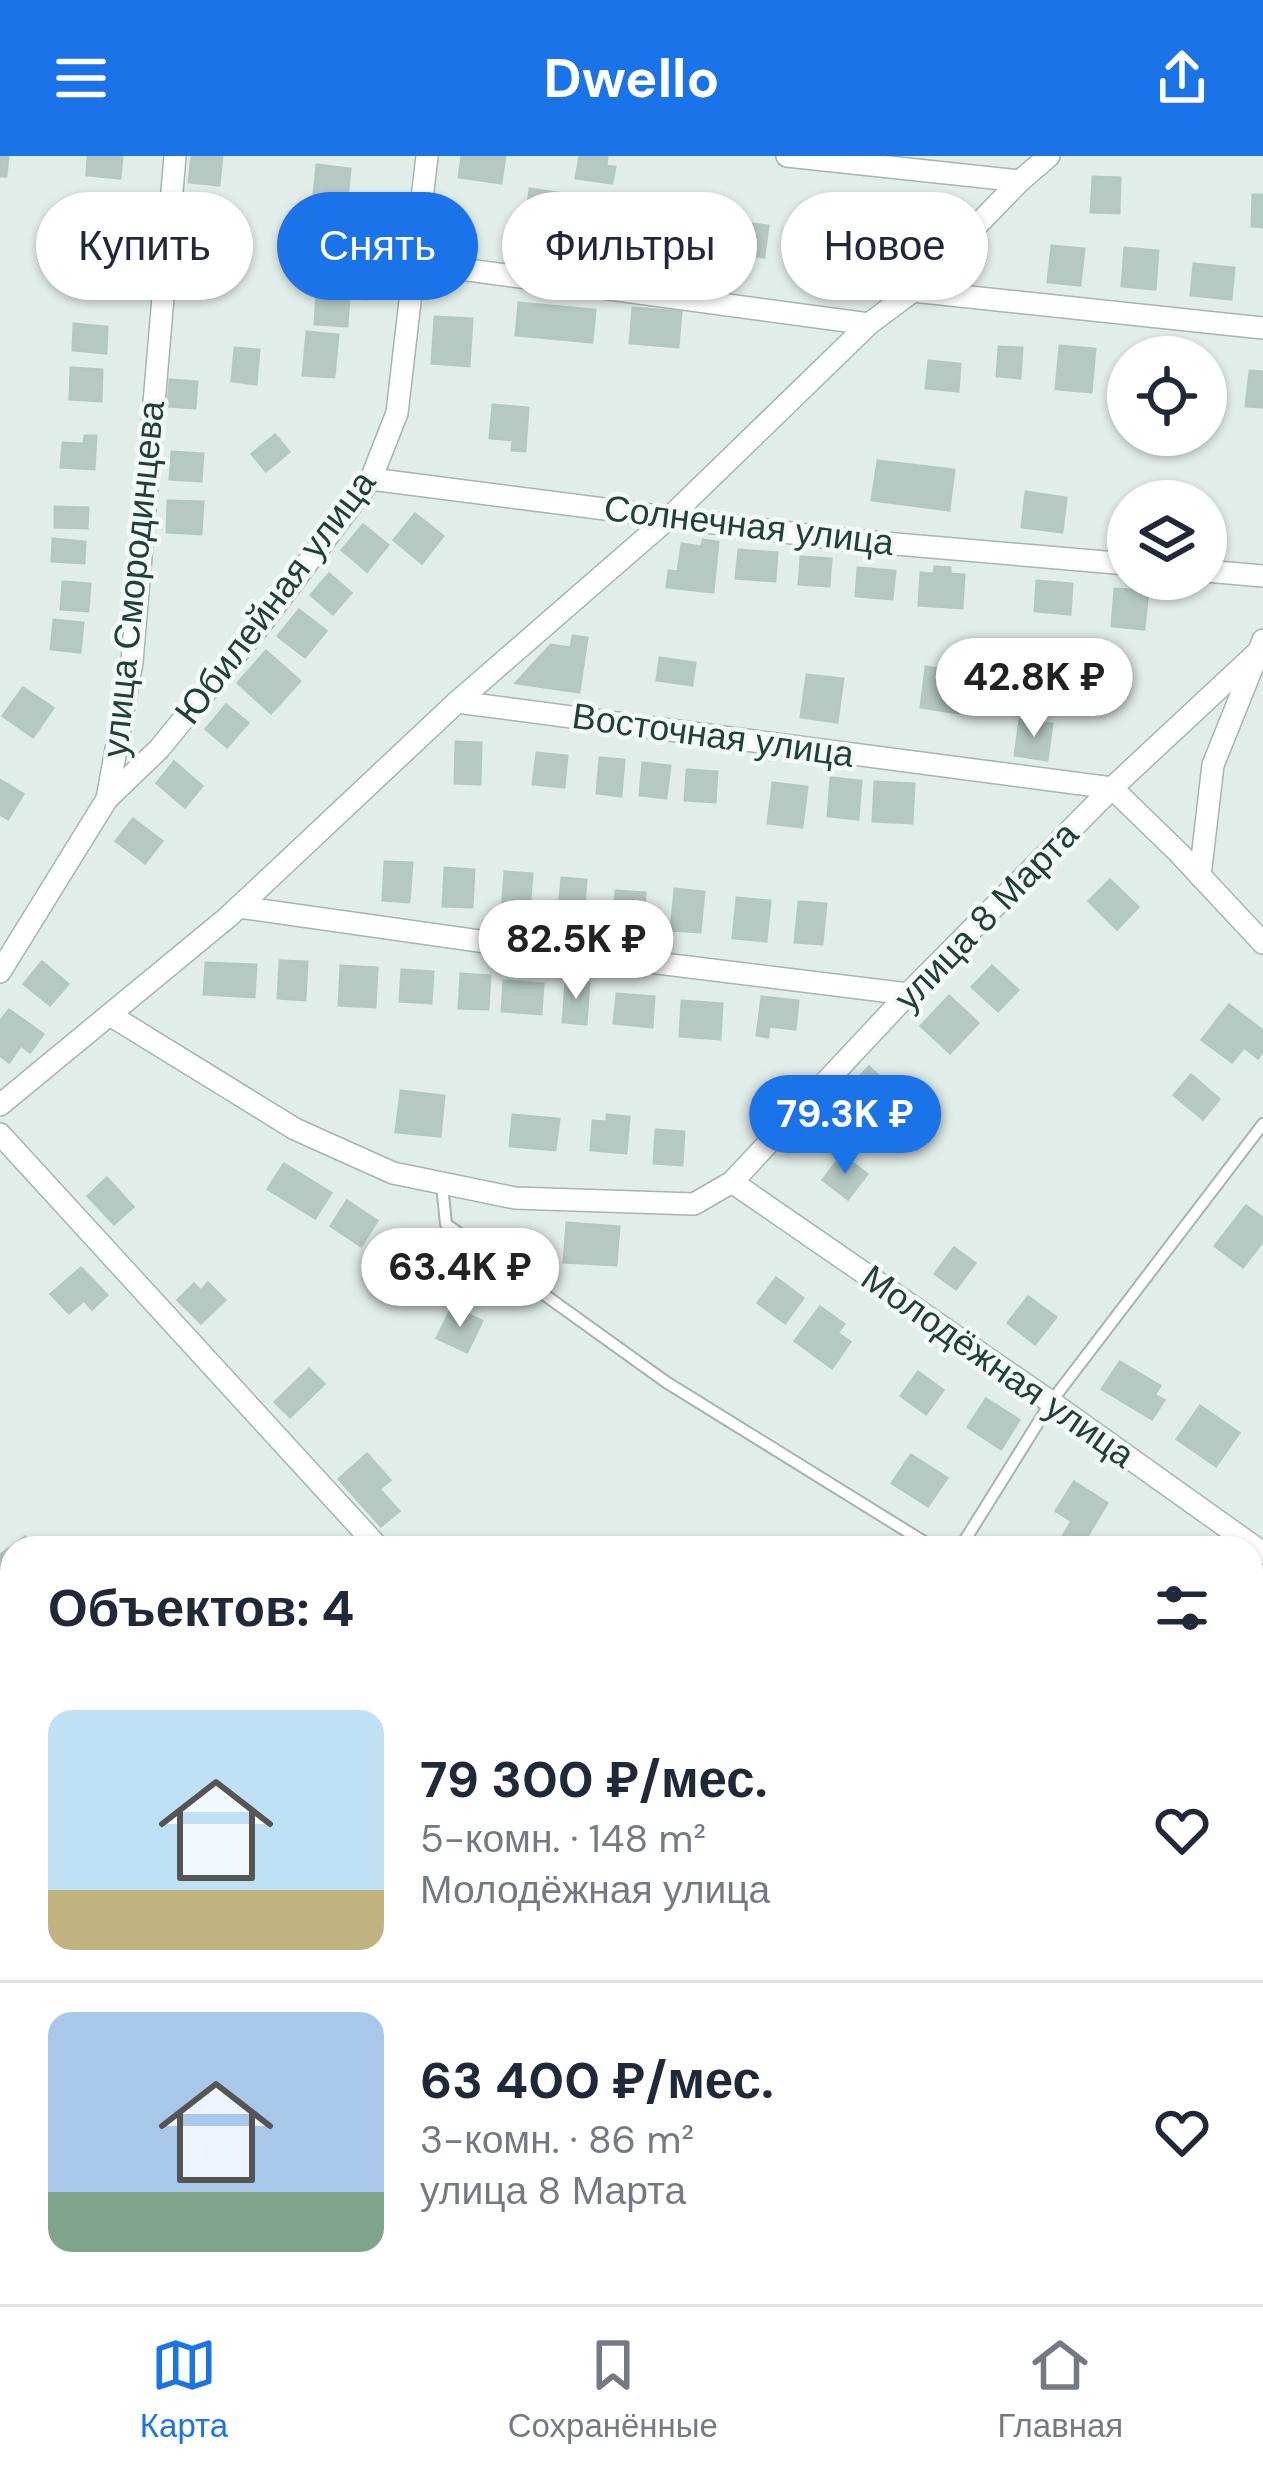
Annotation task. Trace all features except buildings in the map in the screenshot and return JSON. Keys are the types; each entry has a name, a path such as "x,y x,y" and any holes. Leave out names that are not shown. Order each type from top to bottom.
{"street":[{"name":"улица Смородинцева","path":"0,972 107,800 132,662 175,156"},
{"name":"Юбилейная улица","path":"423,192 427,156"},
{"path":"787,156 1020,182"},
{"path":"988,215 1048,156"},
{"path":"478,271 869,324"},
{"path":"988,299 1263,328"},
{"name":"Юбилейная улица","path":"107,800 159,749 371,478 397,413 411,300"},
{"path":"0,1105 239,908 458,702 671,516 869,324 901,300"},
{"name":"Солнечная улица","path":"371,478 838,539 1107,562"},
{"path":"1227,573 1263,576"},
{"path":"1201,877 1213,765 1262,648"},
{"name":"улица 8 Марта","path":"110,1015 295,1129 393,1173 515,1198 694,1204 732,1182 908,994 1112,788 1262,648"},
{"name":"Восточная улица","path":"458,702 1112,788"},
{"path":"1112,788 1263,943"},
{"path":"239,908 908,994"},
{"path":"0,1135 368,1536"},
{"name":"Молодёжная улица","path":"732,1182 1239,1536"}],"lane":[{"path":"967,1536 1051,1402 1263,1124"},
{"path":"442,1185 446,1223 666,1382 915,1536"}]}
